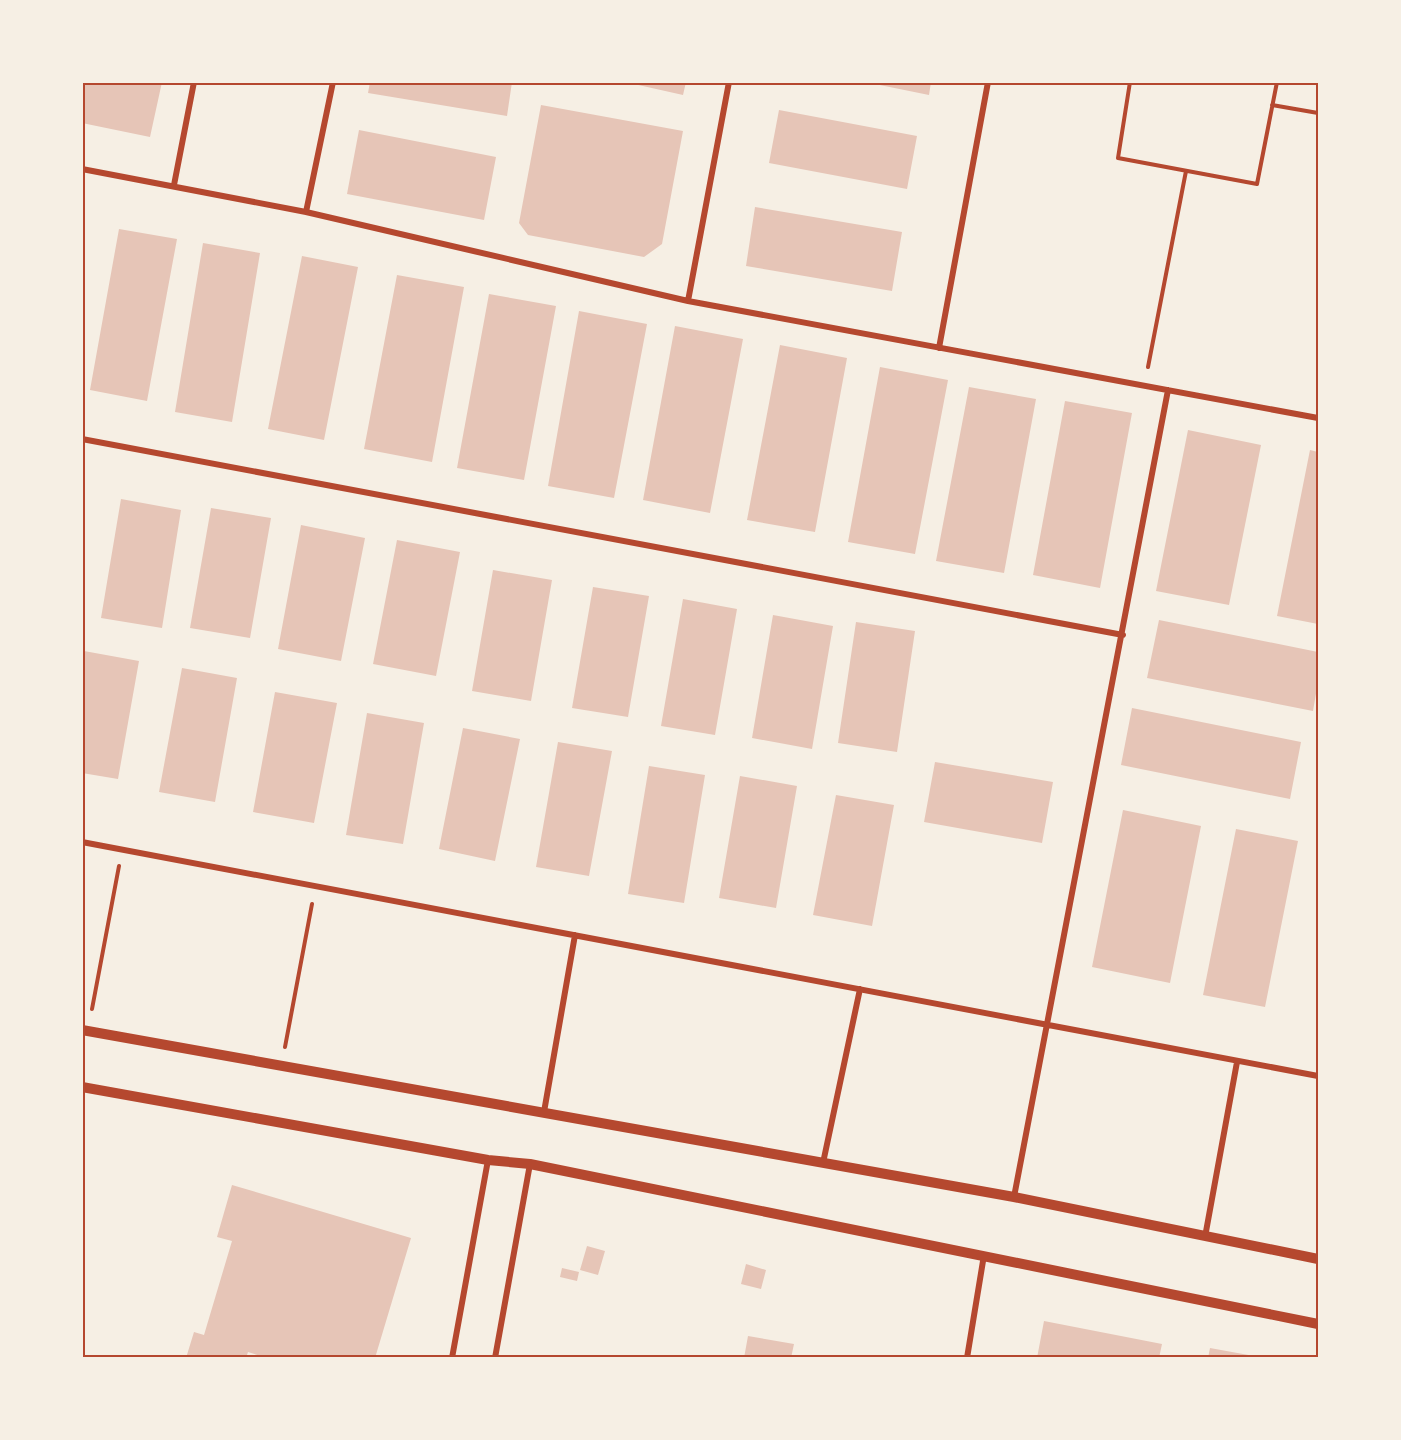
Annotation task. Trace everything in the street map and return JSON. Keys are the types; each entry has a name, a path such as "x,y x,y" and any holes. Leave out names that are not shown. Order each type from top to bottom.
{"street":[{"path":"174,185 194,82"},
{"path":"306,212 333,82"},
{"path":"688,301 729,82"},
{"path":"939,348 988,82"},
{"path":"82,170 174,185 306,212 688,301 1318,418"},
{"path":"1014,1197 1168,390"},
{"path":"82,440 1123,635"},
{"path":"82,842 1318,1076"},
{"path":"544,1112 575,935"},
{"path":"823,1163 860,989"},
{"path":"85,1030 1014,1197 1318,1259"},
{"path":"1205,1237 1237,1062"},
{"path":"82,1087 488,1160 530,1164 1318,1324"},
{"path":"452,1358 488,1160"},
{"path":"495,1358 530,1164"},
{"path":"967,1358 984,1255"}],"path":[{"path":"1130,82 1118,158 1257,184 1277,82"},
{"path":"1272,105 1318,113"},
{"path":"1152,343 1186,171"},
{"path":"85,1030 122,849"},
{"path":"282,1065 315,886"}],"building":[{"path":"82,82 162,82 150,137 82,123"},
{"path":"370,82 512,82 507,116 368,93"},
{"path":"625,82 686,82 683,95"},
{"path":"865,82 931,82 929,95"},
{"path":"541,105 683,131 662,244 644,257 528,235 519,223"},
{"path":"779,110 917,136 907,189 769,163"},
{"path":"359,130 496,157 484,220 347,194"},
{"path":"755,207 902,232 892,291 746,266"},
{"path":"119,229 177,239 147,401 90,390"},
{"path":"203,243 260,253 232,422 175,412"},
{"path":"302,256 358,267 324,440 268,429"},
{"path":"397,275 464,287 432,462 364,449"},
{"path":"489,294 556,306 524,480 457,468"},
{"path":"579,311 647,324 614,498 548,486"},
{"path":"675,326 743,339 710,513 643,500"},
{"path":"780,345 847,358 815,532 747,520"},
{"path":"880,367 948,380 915,554 848,542"},
{"path":"969,387 1036,399 1004,573 936,561"},
{"path":"1065,401 1132,413 1100,588 1033,575"},
{"path":"1188,430 1261,445 1229,605 1156,591"},
{"path":"1310,450 1318,452 1318,624 1277,616"},
{"path":"121,499 181,510 162,628 101,618"},
{"path":"211,508 271,518 250,638 190,628"},
{"path":"301,525 365,538 341,661 278,649"},
{"path":"397,540 460,552 436,676 373,664"},
{"path":"493,570 552,580 531,701 472,691"},
{"path":"593,587 649,596 628,717 572,708"},
{"path":"683,599 737,609 715,735 661,726"},
{"path":"773,615 833,626 812,749 752,738"},
{"path":"1159,620 1318,652 1318,682 1313,711 1147,678"},
{"path":"856,622 915,631 897,752 838,743"},
{"path":"84,651 139,661 118,779 82,773"},
{"path":"182,668 237,678 215,802 159,792"},
{"path":"275,692 337,703 314,823 253,812"},
{"path":"1132,708 1301,742 1290,799 1121,765"},
{"path":"367,713 424,723 403,844 346,835"},
{"path":"463,728 520,739 495,861 439,849"},
{"path":"558,742 612,751 589,876 536,867"},
{"path":"935,762 1053,782 1042,843 924,822"},
{"path":"649,766 705,775 684,903 628,894"},
{"path":"740,776 797,786 776,908 719,898"},
{"path":"836,795 894,805 872,926 813,915"},
{"path":"1123,810 1201,826 1170,983 1092,967"},
{"path":"1236,829 1298,841 1265,1007 1203,995"},
{"path":"232,1185 411,1238 375,1358 267,1358 248,1352 246,1358 186,1358 194,1332 204,1335 232,1241 217,1237"},
{"path":"587,1246 605,1251 598,1275 580,1270"},
{"path":"746,1264 766,1270 761,1289 741,1284"},
{"path":"562,1268 579,1272 577,1281 560,1277"},
{"path":"1044,1321 1162,1344 1159,1358 1037,1358"},
{"path":"748,1336 794,1344 791,1358 744,1358"},
{"path":"1210,1348 1254,1356 1254,1358 1208,1358"}]}
